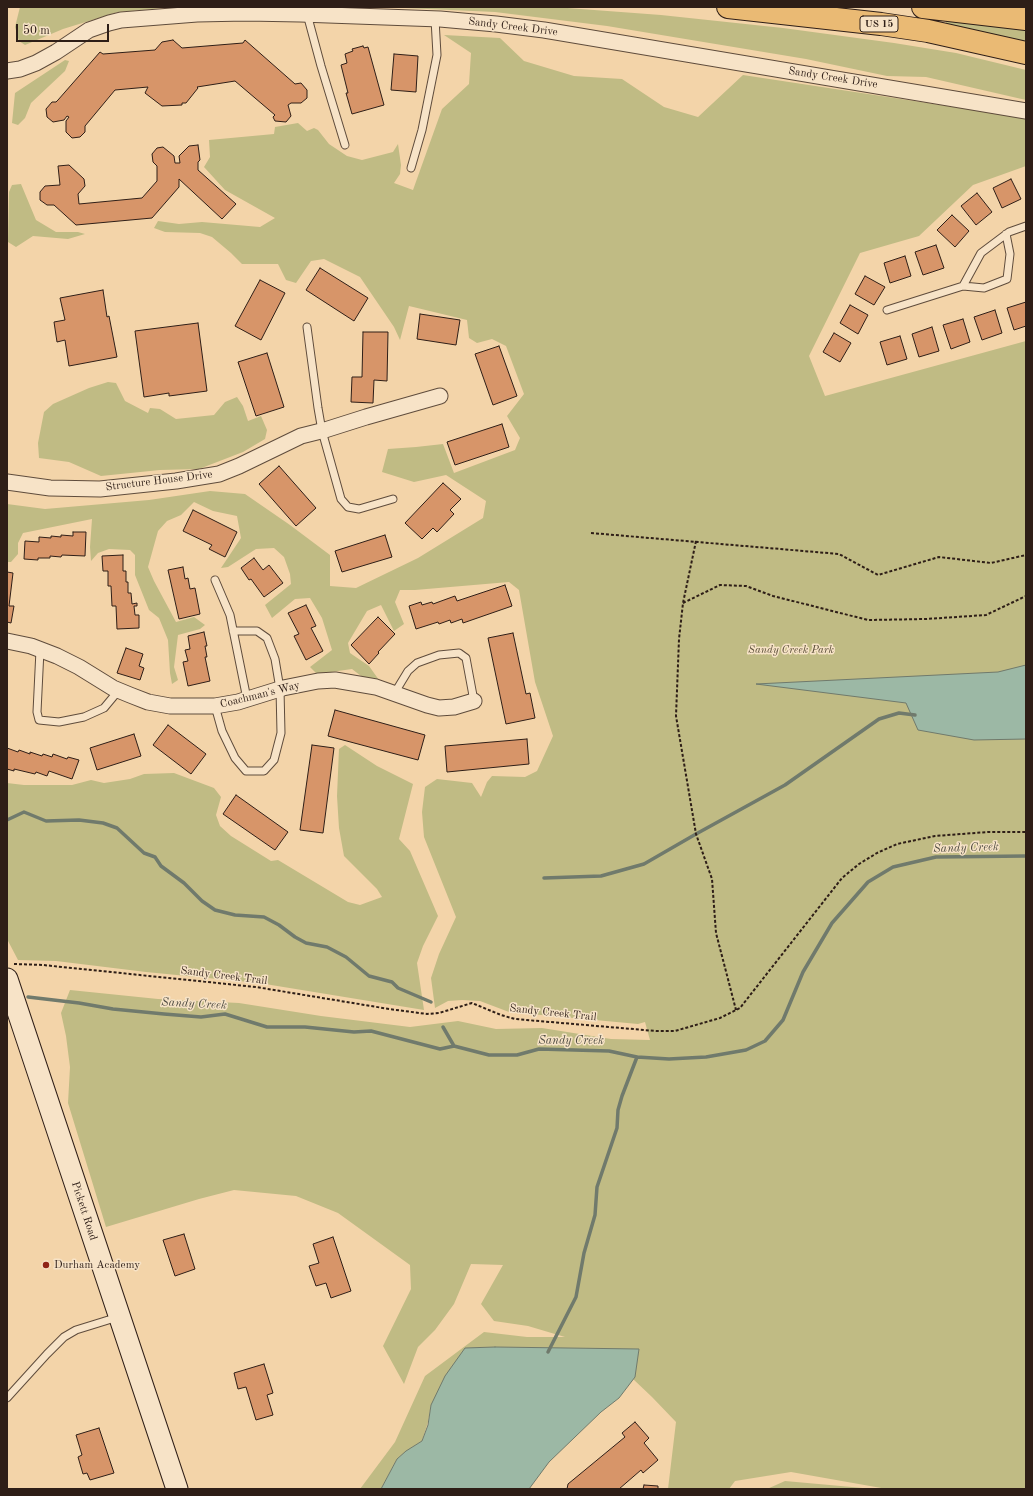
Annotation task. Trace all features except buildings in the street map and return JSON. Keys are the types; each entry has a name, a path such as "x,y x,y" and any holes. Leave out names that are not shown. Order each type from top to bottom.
{"highway":[{"name":"US 15","path":"728,7 881,24 928,31 1026,53"},
{"path":"923,7 1026,19"}],"street":[{"name":"Sandy Creek Drive","path":"7,71 20,69 36,63 56,52 89,30 121,20 197,14 307,14 435,19 544,30 1026,111"},
{"name":"Structure House Drive","path":"7,482 50,488 80,490 100,489 219,474 301,436 440,396"},
{"name":"Coachman's Way","path":"7,641 31,646 79,667 119,690 148,702 170,706 215,706 248,699 280,689 318,681 335,680 376,687 439,708 454,708 474,701"},
{"name":"Pickett Road","path":"7,979 176,1489"}],"lane":[{"path":"307,14 320,66 345,145"},
{"path":"411,168 422,130 437,55 435,19"},
{"path":"963,286 981,253 1006,234 1026,226"},
{"path":"887,310 963,286 984,288 1007,280 1010,254 1006,234"},
{"path":"307,328 322,431 341,499 348,507 359,509 393,499"},
{"path":"215,580 230,615 248,699"},
{"path":"215,706 222,731 235,758 246,771 264,771 274,760 281,732 280,689 275,659 267,638 257,631 233,631"},
{"path":"40,650 37,712 39,720 59,722 84,717 104,708 119,690"},
{"path":"394,694 408,671 417,663 439,655 458,653 466,658 474,701"},
{"path":"7,1398 64,1337 76,1330 119,1316"}],"path":[{"path":"591,533 839,554 878,575 939,557 991,563 1026,555"},
{"path":"696,541 683,603 679,639 676,716 696,834 712,879 716,934 736,1010"},
{"path":"683,603 720,585 746,586 773,596 868,620 926,619 986,615 1026,596"},
{"name":"Sandy Creek Trail","path":"7,964 43,965 256,987 427,1014 439,1013 472,1002 500,1015 515,1019 656,1031 675,1031 720,1018 736,1010 748,999 842,878 859,864 877,853 897,844 935,836 988,832 1026,832"}],"green space":[{"path":"20,7 175,7 118,12 63,29 25,45 19,41 15,27"},
{"path":"383,7 554,7 661,15 783,28 894,43 956,53 1026,70 1026,100 926,77 887,76 806,59 607,26 495,12"},
{"path":"947,18 1026,27 1026,44 945,26"},
{"name":"Sandy Creek Park","path":"444,35 500,38 524,61 574,76 622,79 664,107 698,117 743,75 1026,118 1026,166 973,185 919,236 860,253 809,356 825,396 1026,341 1026,1489 887,1489 791,1472 735,1481 729,1489 668,1489 676,1422 633,1379 639,1349 431,1405 428,1422 422,1441 397,1459 381,1489 360,1489 395,1442 425,1376 484,1332 527,1337 565,1337 528,1326 494,1321 481,1304 503,1265 471,1264 454,1304 435,1330 418,1347 404,1384 383,1346 411,1289 410,1265 338,1213 296,1196 234,1190 106,1227 68,1103 70,1067 61,1013 70,990 158,999 239,1003 321,1016 410,1027 458,1021 496,1029 542,1028 611,1039 650,1040 645,1022 638,1024 509,1012 480,1001 448,1001 435,1008 431,978 439,954 456,917 424,837 422,812 425,787 437,779 472,783 481,797 487,782 492,776 525,777 537,771 553,736 535,682 519,590 509,582 400,590 395,602 404,624 394,631 381,605 367,611 348,643 350,653 369,666 379,680 365,679 352,669 317,674 310,667 332,650 322,618 310,598 295,599 272,618 265,605 291,584 290,574 284,557 274,548 256,549 228,567 221,568 241,538 237,516 213,511 194,502 181,515 167,521 158,531 148,567 176,622 194,617 205,625 200,629 178,635 174,667 178,680 172,684 168,640 159,618 149,610 135,575 135,555 130,550 109,549 98,553 91,561 90,547 92,519 23,533 18,543 18,554 11,562 7,562 7,504 45,509 149,500 210,491 245,494 330,555 330,586 356,588 418,558 483,518 486,501 446,475 414,482 382,472 388,449 443,444 454,473 515,450 520,438 507,416 524,394 506,346 492,339 477,343 469,338 467,320 409,306 400,340 394,327 360,277 324,259 311,261 296,283 286,280 278,264 242,264 212,237 200,233 165,232 154,228 158,221 179,224 202,222 260,227 275,218 225,190 204,167 210,157 209,140 274,134 275,127 298,123 307,131 314,128 318,130 329,144 347,156 362,160 393,152 398,144 401,165 400,174 394,183 413,190 442,109 469,84 471,53"},
{"path":"65,60 69,61 65,71 31,103 25,118 18,125 12,123 15,93"},
{"path":"21,184 36,220 56,232 78,232 85,234 68,239 33,236 16,247 8,242 9,192 12,185"},
{"path":"108,382 116,383 125,401 148,413 150,408 160,409 176,419 214,415 225,402 237,397 243,406 248,421 261,416 267,430 265,439 243,452 199,469 160,470 101,476 69,462 39,458 38,443 44,412 53,404 89,388"},
{"path":"345,745 377,766 413,784 399,839 410,851 438,916 423,946 417,963 424,1010 259,983 146,972 56,961 18,960 7,939 7,783 24,785 72,785 91,780 104,783 130,779 144,774 174,773 214,788 221,797 216,815 220,826 231,836 271,861 278,860 348,902 360,905 382,897 377,889 344,856 339,828 337,796 339,749"},
{"path":"785,1481 874,1489 767,1489"}],"shaded area":[{"path":"1026,665 1026,739 974,740 918,730 906,703 756,684 998,672"},
{"path":"465,1348 639,1349 635,1377 619,1398 601,1412 549,1462 529,1489 381,1489 397,1459 406,1451 422,1441 428,1425 431,1405 445,1376"}],"waterway":[{"path":"544,878 601,876 644,864 785,785 879,719 899,713 915,715"},
{"path":"7,820 24,812 46,821 79,820 103,823 117,828 144,853 155,857 161,866 184,883 202,901 215,910 235,915 264,917 306,943 327,947 346,957 369,976 392,982 398,988 431,1002"},
{"name":"Sandy Creek","path":"28,997 113,1009 164,1014 201,1017 225,1014 267,1027 305,1027 354,1032 371,1031 440,1049 454,1046 489,1055 517,1055 539,1049 609,1051 637,1057 669,1059 706,1057 746,1050 765,1041 783,1020 803,972 832,923 868,882 893,867 936,857 1026,856"},
{"path":"443,1027 454,1046"},
{"path":"548,1352 576,1297 584,1253 595,1215 597,1187 617,1128 618,1110 622,1096 637,1057"}],"place":[{"name":"Durham Academy","path":"46,1265"}]}
